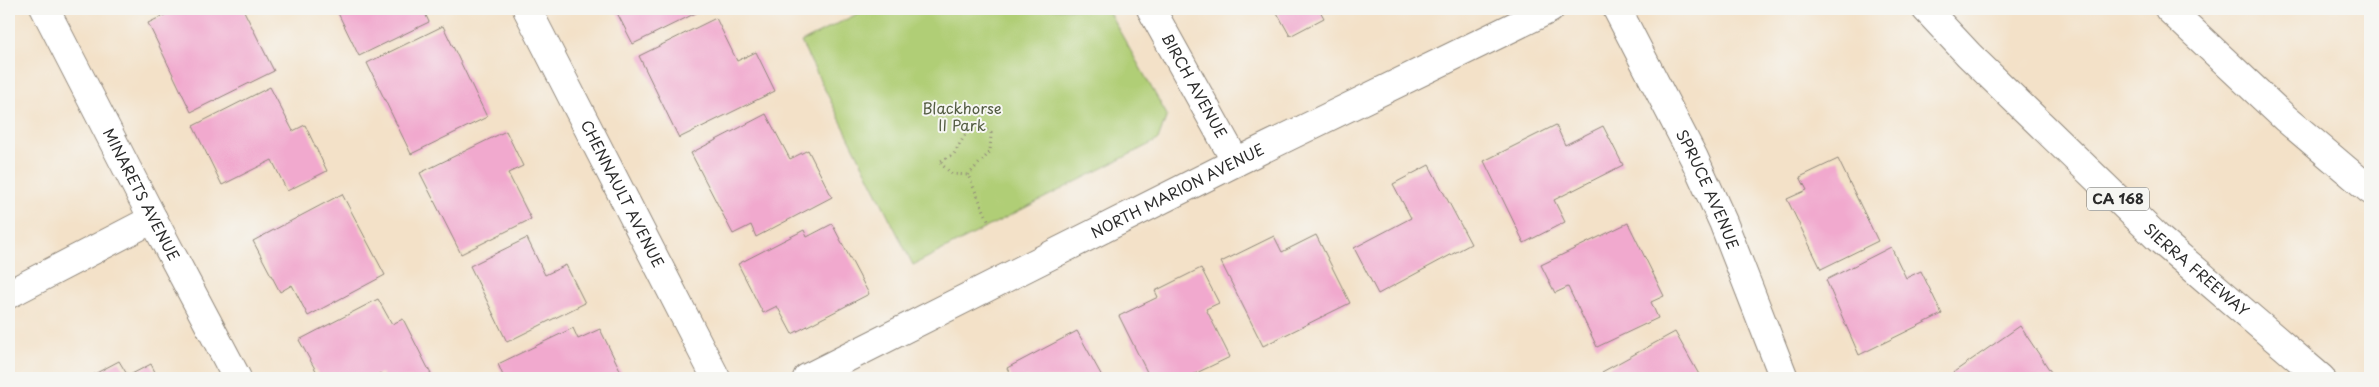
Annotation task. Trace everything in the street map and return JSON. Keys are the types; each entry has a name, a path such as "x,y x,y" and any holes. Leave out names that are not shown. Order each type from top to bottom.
{"main road":[{"name":"MINARETS AVENUE","path":"46,9 152,219 237,378"},
{"name":"CHENNAULT AVENUE","path":"528,9 716,378"},
{"name":"BIRCH AVENUE","path":"1151,9 1236,162"},
{"name":"NORTH MARION AVENUE","path":"807,378 1236,162 1550,9"},
{"name":"SPRUCE AVENUE","path":"1617,9 1694,158 1723,222 1784,378"},
{"name":"SIERRA FREEWAY","path":"1926,9 1969,55 2158,238 2321,378"},
{"path":"2170,9 2285,118 2370,190"},
{"path":"9,294 152,219"}],"path":[{"path":"978,124 991,133 990,152 968,175 952,174 939,162 954,154 969,128 978,124"},
{"path":"968,175 989,222"}],"green space":[{"name":"Blackhorse II Park","path":"867,9 1107,9 1167,115 1158,140 913,265 801,42"}],"building":[{"path":"177,9 243,9 274,71 191,112 148,23"},
{"path":"336,9 423,9 429,22 359,56"},
{"path":"615,9 697,9 698,12 633,44"},
{"path":"1275,9 1319,9 1324,18 1290,36"},
{"path":"716,18 737,61 756,52 775,91 679,138 639,56"},
{"path":"443,26 487,117 411,154 367,63"},
{"path":"270,87 293,131 305,125 327,171 287,191 272,160 222,185 193,126"},
{"path":"766,114 790,159 808,150 832,197 756,237 751,225 733,234 691,153"},
{"path":"1556,125 1565,145 1603,126 1623,165 1554,200 1565,222 1524,243 1484,161"},
{"path":"506,131 523,166 508,173 531,219 461,254 420,173"},
{"path":"1838,159 1878,241 1821,269 1787,199 1807,190 1800,177"},
{"path":"1429,165 1471,244 1378,294 1354,248 1411,218 1393,184"},
{"path":"342,194 385,275 308,316 292,285 280,292 253,241"},
{"path":"1628,223 1664,296 1651,302 1658,318 1597,347 1568,287 1555,293 1541,265"},
{"path":"832,224 869,294 792,334 777,306 763,313 738,264 804,230 807,237"},
{"path":"1316,235 1350,303 1263,346 1221,262 1274,236 1282,252"},
{"path":"527,238 545,275 566,265 585,303 507,342 470,266"},
{"path":"1891,247 1906,278 1921,271 1942,314 1859,355 1826,280"},
{"path":"1201,268 1219,303 1206,309 1230,357 1186,378 1150,378 1119,316 1158,297 1155,291"},
{"path":"378,299 392,324 403,319 433,378 384,378 381,373 370,378 320,378 299,340"},
{"path":"2020,326 2055,378 1954,378 1951,374"},
{"path":"573,328 578,339 600,329 624,378 504,378 498,364"},
{"path":"1077,331 1103,378 1012,378 1007,368"},
{"path":"1675,332 1701,378 1605,378 1602,372"},
{"path":"119,361 128,376 151,364 158,378 87,378"}]}
